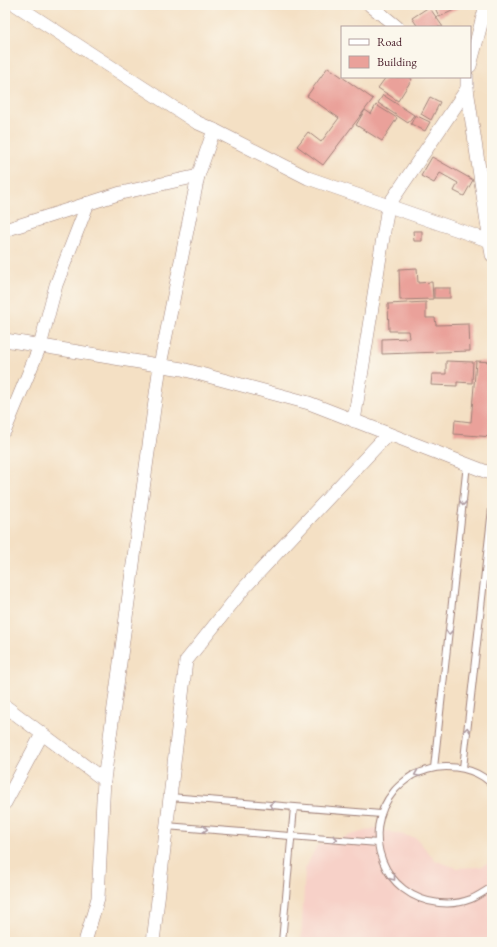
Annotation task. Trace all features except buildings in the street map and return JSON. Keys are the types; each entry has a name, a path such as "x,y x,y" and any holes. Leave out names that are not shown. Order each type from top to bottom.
{"street":[{"path":"16,5 196,122 308,178 490,242"},
{"path":"370,5 396,26"},
{"path":"471,62 486,5"},
{"path":"354,421 388,206 467,83"},
{"path":"467,83 492,255"},
{"path":"85,942 98,898 104,780 160,366 198,176 214,130"},
{"path":"5,230 121,193 198,176"},
{"path":"5,430 40,346 56,285 88,203"},
{"path":"5,340 182,369 309,403 492,474"},
{"path":"153,942 186,660 246,587 388,434"},
{"path":"5,706 104,780"},
{"path":"5,803 42,734"}],"lane":[{"path":"434,768 468,464"},
{"path":"463,768 492,508"},
{"path":"492,784 482,776 463,768 448,766 434,768 412,775 394,790 382,809 378,824 377,838 382,860 392,878 408,893 428,902 450,904 471,899 492,886"},
{"path":"170,797 381,814"},
{"path":"282,942 294,807"},
{"path":"166,826 378,843"}],"shaded area":[{"path":"375,828 416,838 436,861 457,868 480,867 492,861 492,942 301,942 305,869 317,845"}]}
